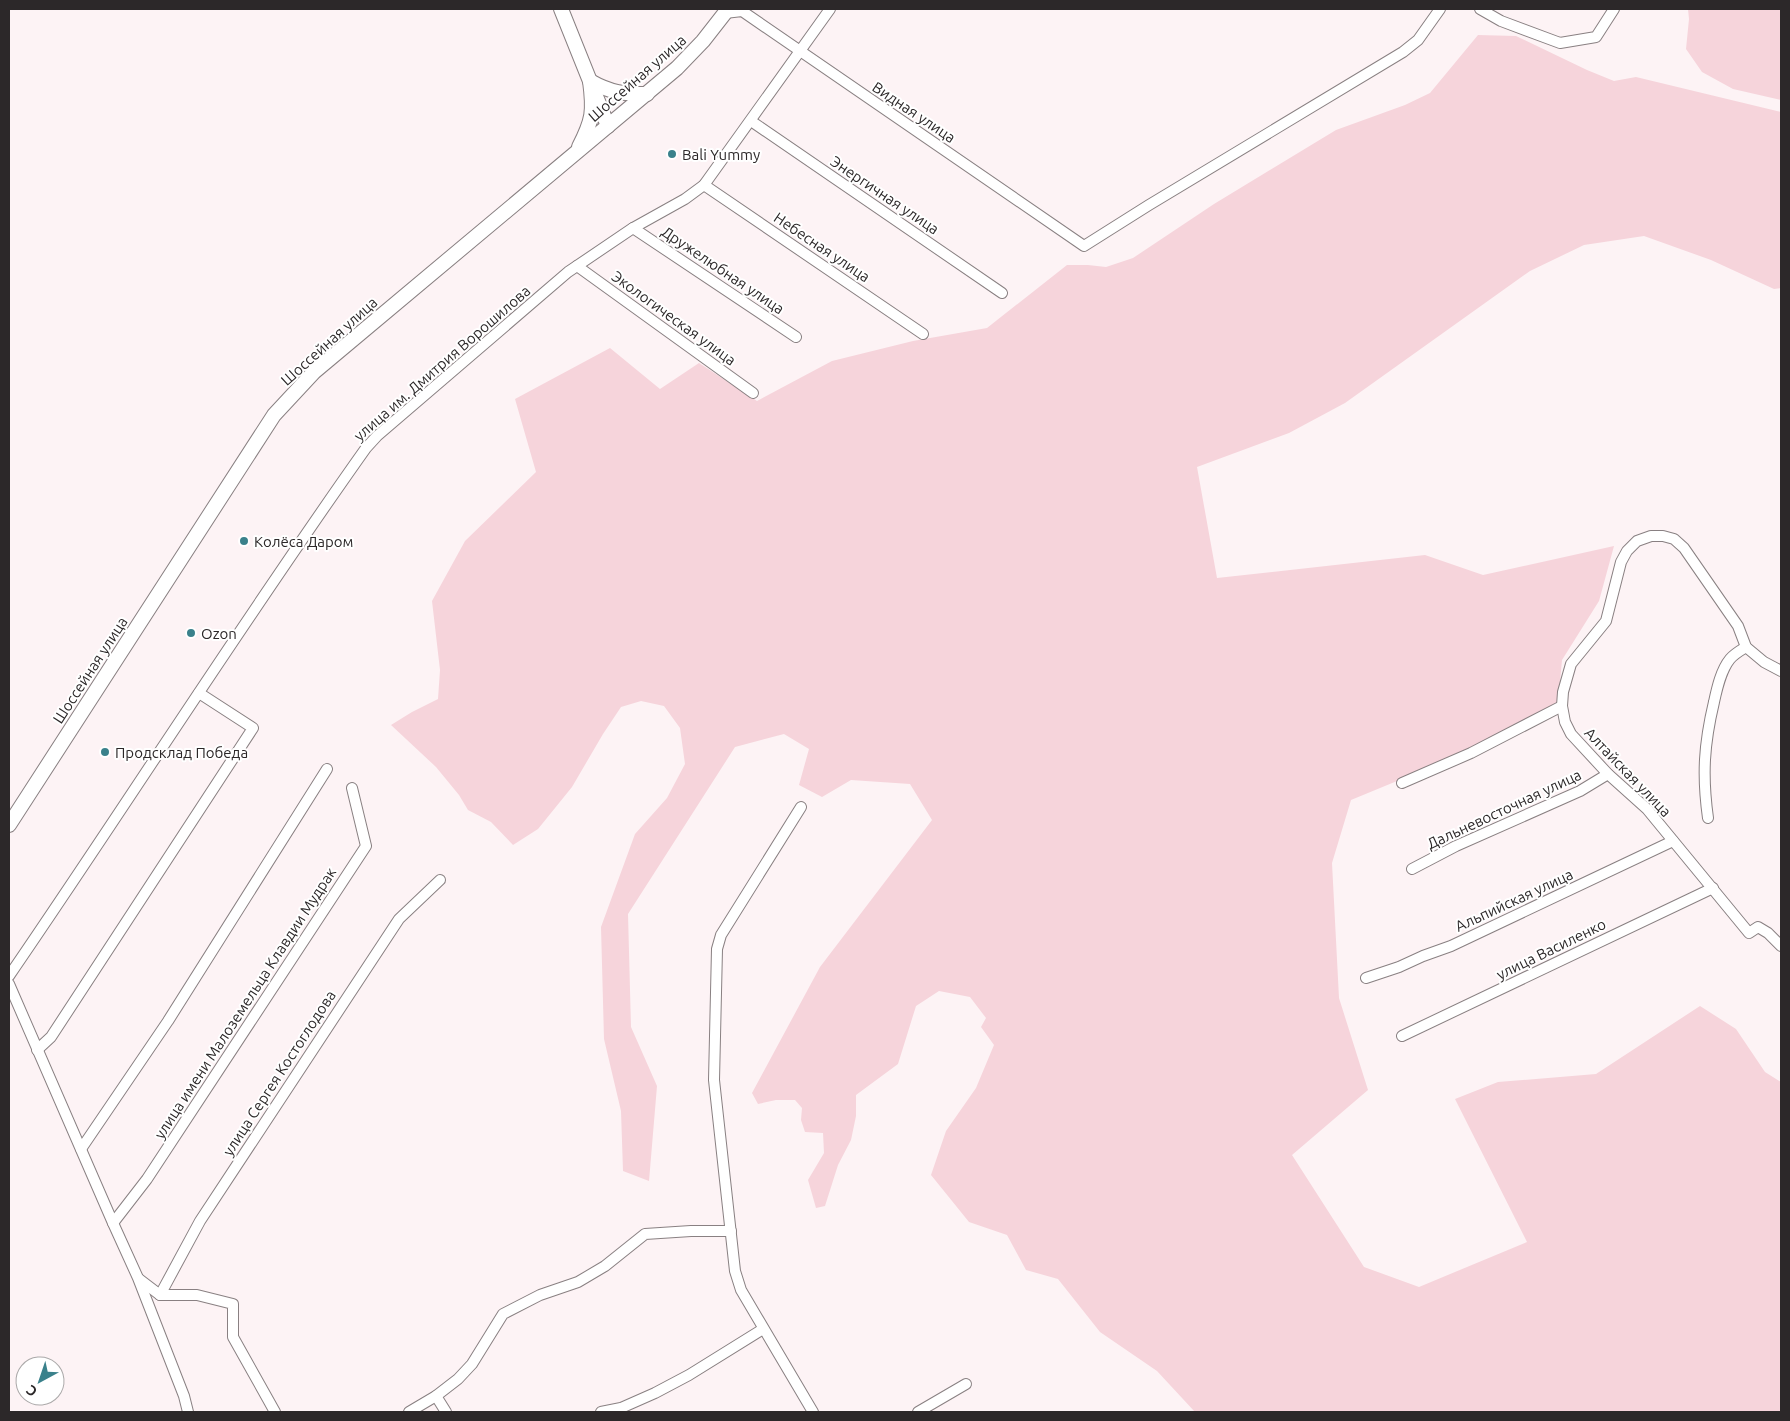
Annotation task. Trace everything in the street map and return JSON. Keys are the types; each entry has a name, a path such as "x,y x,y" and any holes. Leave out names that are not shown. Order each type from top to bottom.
{"street":[{"path":"561,9 608,126"},
{"name":"улица им. Дмитрия Ворошилова","path":"9,976 103,838 291,553 366,448 377,436 577,266 634,228 685,200 704,185 830,9"},
{"name":"Видная улица","path":"726,11 742,11 1084,246 1403,52 1418,40 1440,9"},
{"path":"1480,9 1501,21 1560,43 1596,37 1614,9"},
{"name":"Шоссейная улица","path":"9,825 274,415 314,372 678,68 704,40 726,11"},
{"path":"590,81 609,91 621,94 647,94"},
{"path":"576,152 592,118 593,106 590,81"},
{"name":"Энергичная улица","path":"751,121 1002,293"},
{"name":"Небесная улица","path":"704,185 923,334"},
{"name":"Дружелюбная улица","path":"634,228 796,337"},
{"name":"Экологическая улица","path":"577,266 753,393"},
{"name":"Алтайская улица","path":"1746,647 1738,626 1684,548 1674,539 1663,536 1651,536 1638,542 1627,551 1621,562 1606,621 1571,664 1563,692 1562,706 1565,722 1571,734 1608,774 1640,802 1713,888 1748,933 1758,928 1776,940 1781,946"},
{"path":"1708,818 1704,780 1707,732 1717,689 1725,667 1731,657 1746,647 1764,662 1781,671"},
{"path":"37,1050 50,1037 253,728 199,693"},
{"path":"1402,783 1472,753 1562,706"},
{"path":"81,1149 168,1021 327,770"},
{"name":"Дальневосточная улица","path":"1412,869 1456,846 1580,792 1608,774"},
{"name":"улица имени Малоземельца Клавдии Мудрак","path":"112,1223 147,1179 366,846 352,788"},
{"path":"801,807 721,935 717,949 714,1080 736,1271 741,1290 813,1412"},
{"name":"Альпийская улица","path":"1366,978 1451,946 1673,842"},
{"name":"улица Сергея Костоглодова","path":"160,1295 200,1221 399,919 440,880"},
{"name":"улица Василенко","path":"1402,1036 1713,888"},
{"path":"9,984 112,1223 138,1278 184,1396 188,1412"},
{"path":"409,1412 436,1396 458,1379 472,1364 503,1314 540,1295 578,1282 605,1266 645,1234 731,1231"},
{"path":"138,1278 160,1295 197,1295 233,1304 233,1337 275,1412"},
{"path":"601,1412 621,1408 655,1393 689,1375 763,1329"},
{"path":"918,1412 966,1384"},
{"path":"436,1396 446,1412"}],"shaded area":[{"path":"1688,9 1781,9 1781,100 1733,89 1702,72 1686,49"},
{"path":"1478,35 1516,36 1614,81 1636,77 1781,112 1781,288 1774,289 1711,260 1644,236 1584,245 1530,271 1345,403 1289,433 1197,467 1217,578 1425,555 1483,575 1614,546 1599,601 1562,660 1557,715 1351,800 1332,863 1339,998 1368,1090 1292,1155 1364,1267 1419,1287 1527,1242 1455,1099 1498,1082 1596,1074 1700,1006 1736,1029 1765,1072 1781,1082 1781,1412 1195,1412 1157,1371 1100,1332 1058,1279 1026,1270 1007,1235 969,1222 931,1175 946,1131 976,1088 994,1045 981,1027 986,1018 970,997 939,991 916,1006 898,1064 856,1095 856,1116 851,1140 838,1165 825,1206 816,1208 808,1180 824,1153 823,1133 805,1132 801,1120 802,1108 795,1100 776,1100 758,1104 752,1093 820,967 932,820 910,784 851,780 822,797 799,785 809,749 784,734 735,747 628,914 631,1027 657,1086 649,1181 623,1171 621,1111 604,1039 601,927 635,834 667,798 685,764 680,728 664,706 641,701 621,707 572,787 538,829 513,845 491,822 468,810 459,795 436,767 391,725 438,699 440,670 432,601 465,541 536,472 515,399 610,348 660,389 699,363 757,401 832,361 913,341 987,328 1067,265 1106,267 1133,258 1214,204 1336,130 1405,105 1430,93"}],"place":[{"name":"Bali Yummy","path":"672,154"},
{"name":"Колёса Даром","path":"244,541"},
{"name":"Ozon","path":"191,633"},
{"name":"Продсклад Победа","path":"105,752"}]}
